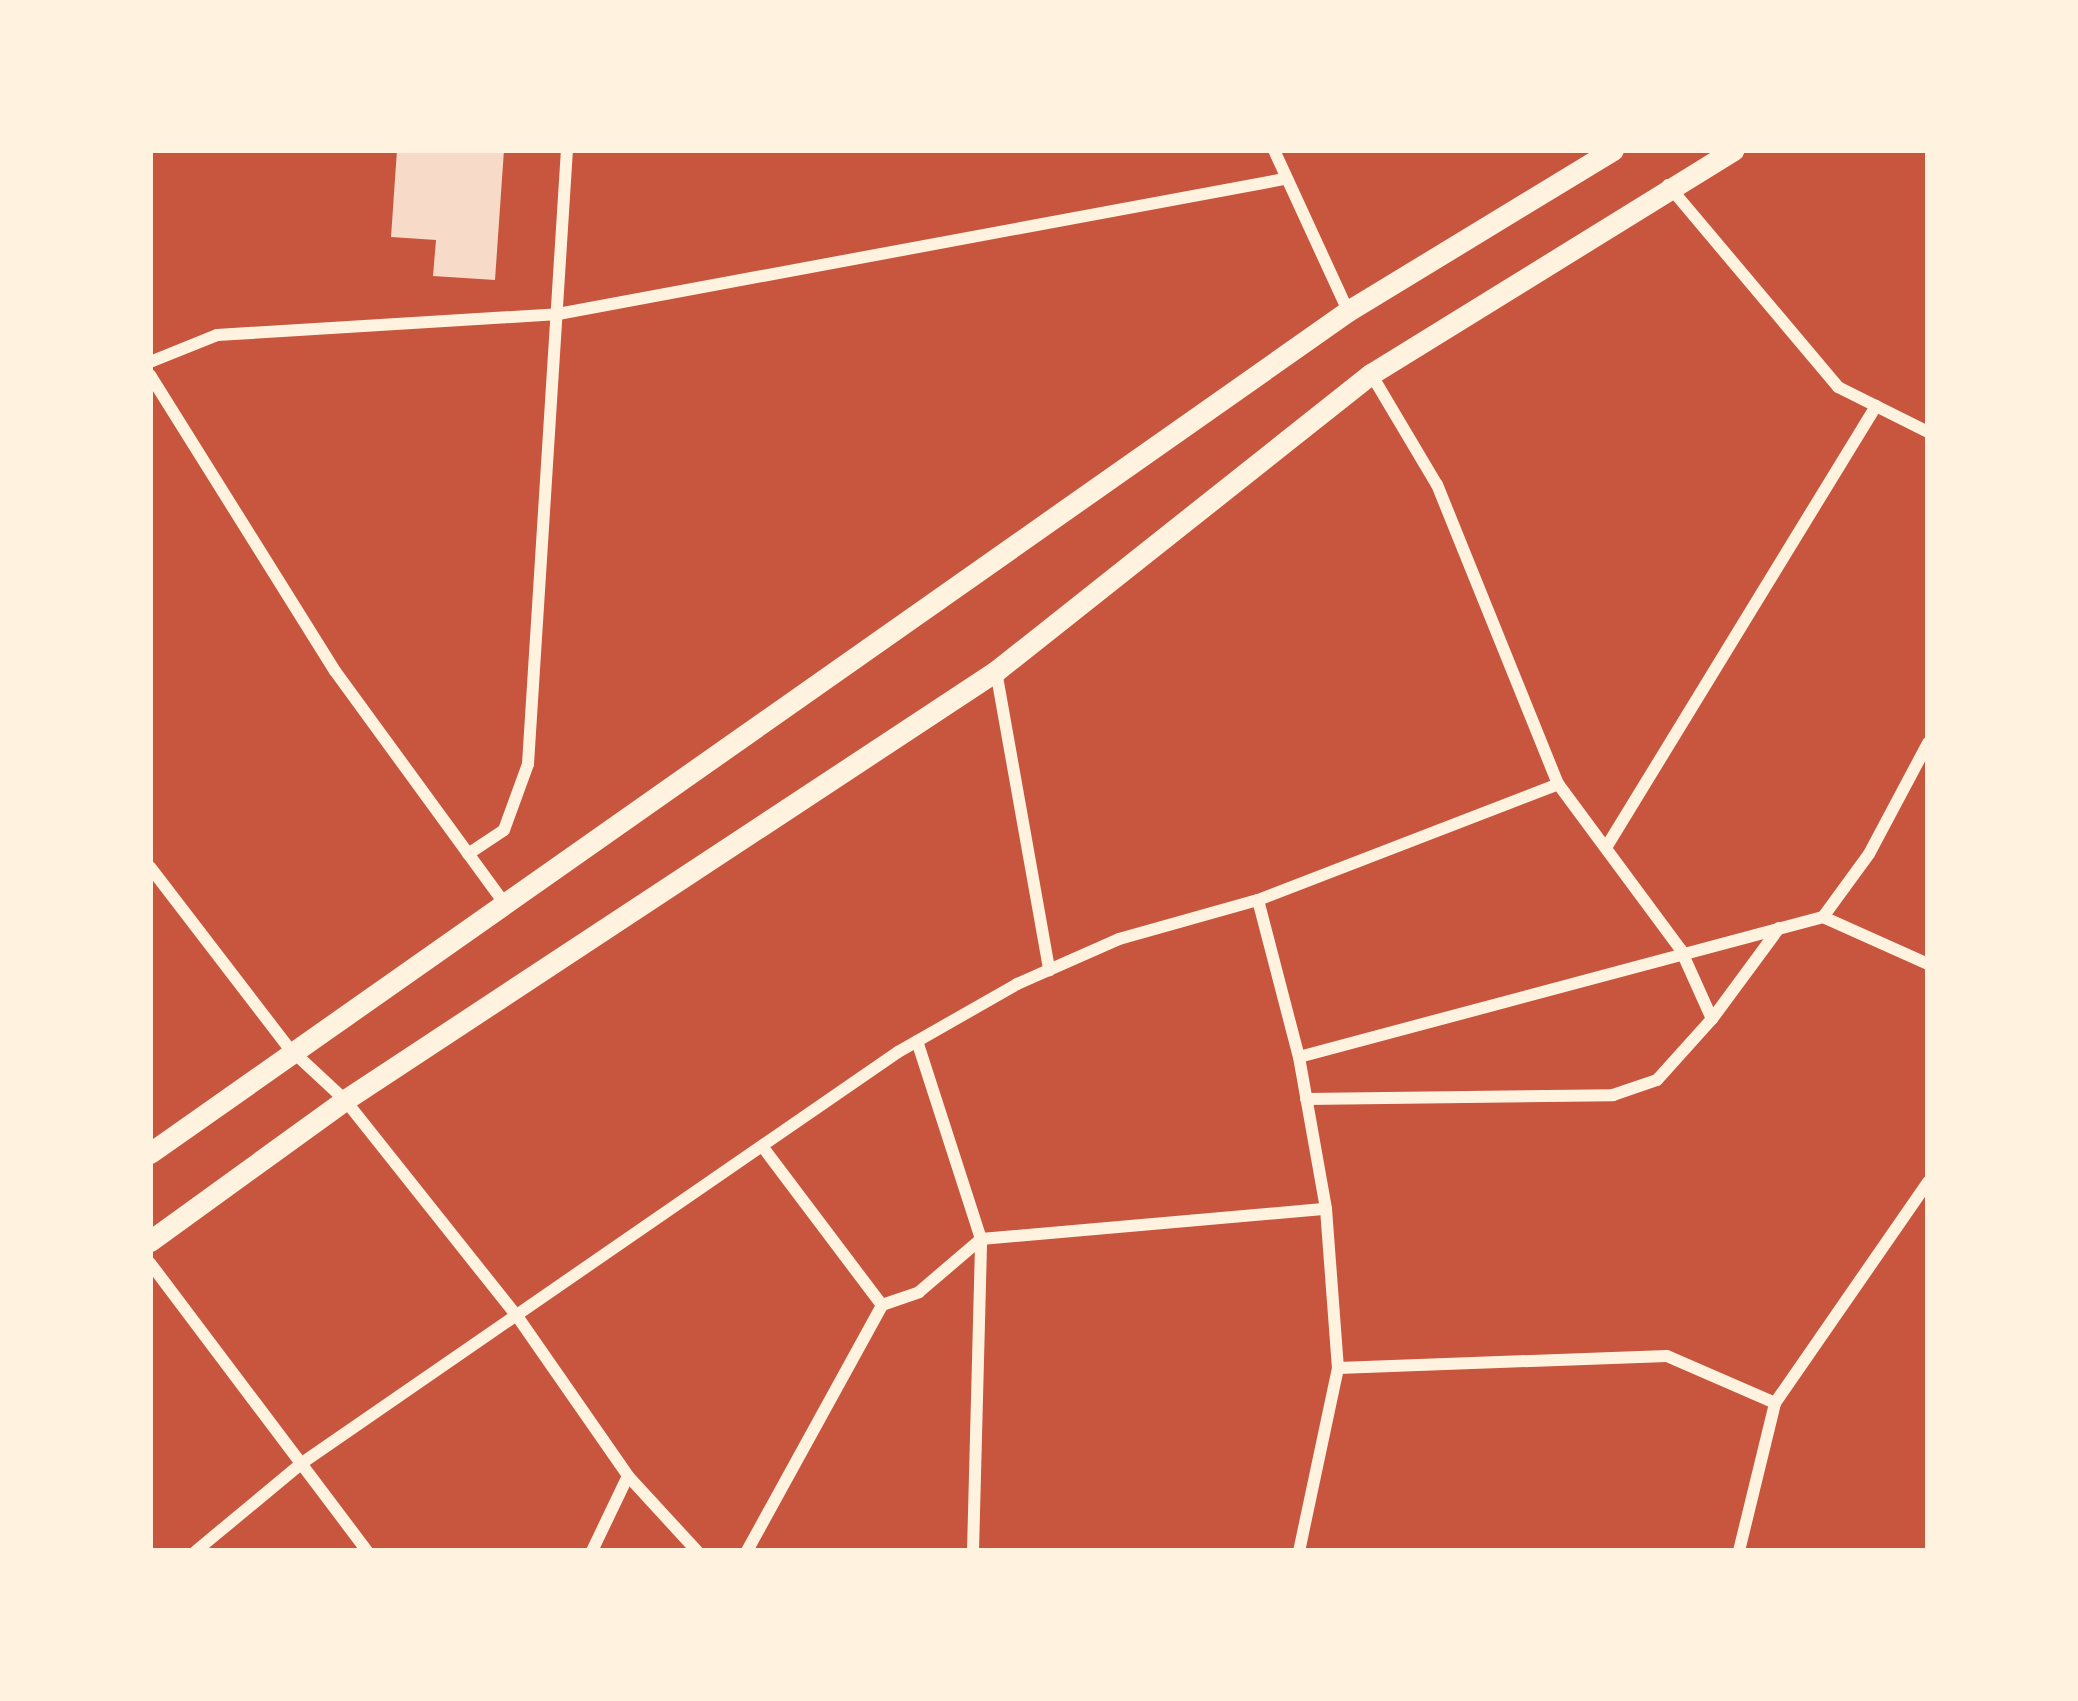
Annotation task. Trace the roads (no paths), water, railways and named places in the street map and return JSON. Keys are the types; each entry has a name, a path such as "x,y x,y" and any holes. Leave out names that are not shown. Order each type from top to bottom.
{"street":[{"path":"468,854 504,830 528,764 567,150"},
{"path":"1274,150 1348,311"},
{"path":"150,1153 289,1048 501,899 819,687 1348,311 1612,150"},
{"path":"150,1241 345,1100 996,670 1371,374 1668,185 1733,150"},
{"path":"150,362 217,335 558,314 1284,179"},
{"path":"1668,185 1838,387 1928,432"},
{"path":"1371,374 1437,485 1558,784 1682,950 1712,1019"},
{"path":"150,375 335,670 501,899"},
{"path":"1606,846 1876,406"},
{"path":"996,670 1049,970"},
{"path":"1823,917 1869,854 1928,743"},
{"path":"196,1551 302,1462 917,1041 1119,938 1258,900 1558,784"},
{"path":"150,867 289,1048 345,1100 517,1316 628,1477 697,1551"},
{"path":"1258,900 1299,1057 1326,1209 1338,1368 1299,1551"},
{"path":"1299,1057 1682,950 1823,917 1928,964"},
{"path":"1306,1099 1613,1095 1657,1080 1712,1019 1779,927"},
{"path":"917,1041 981,1239 973,1551"},
{"path":"762,1147 882,1305"},
{"path":"1739,1551 1775,1403 1928,1182"},
{"path":"747,1551 882,1305 919,1292 981,1239 1326,1209"},
{"path":"150,1263 368,1551"},
{"path":"1338,1368 1667,1356 1775,1403"},
{"path":"592,1551 628,1477"}]}
